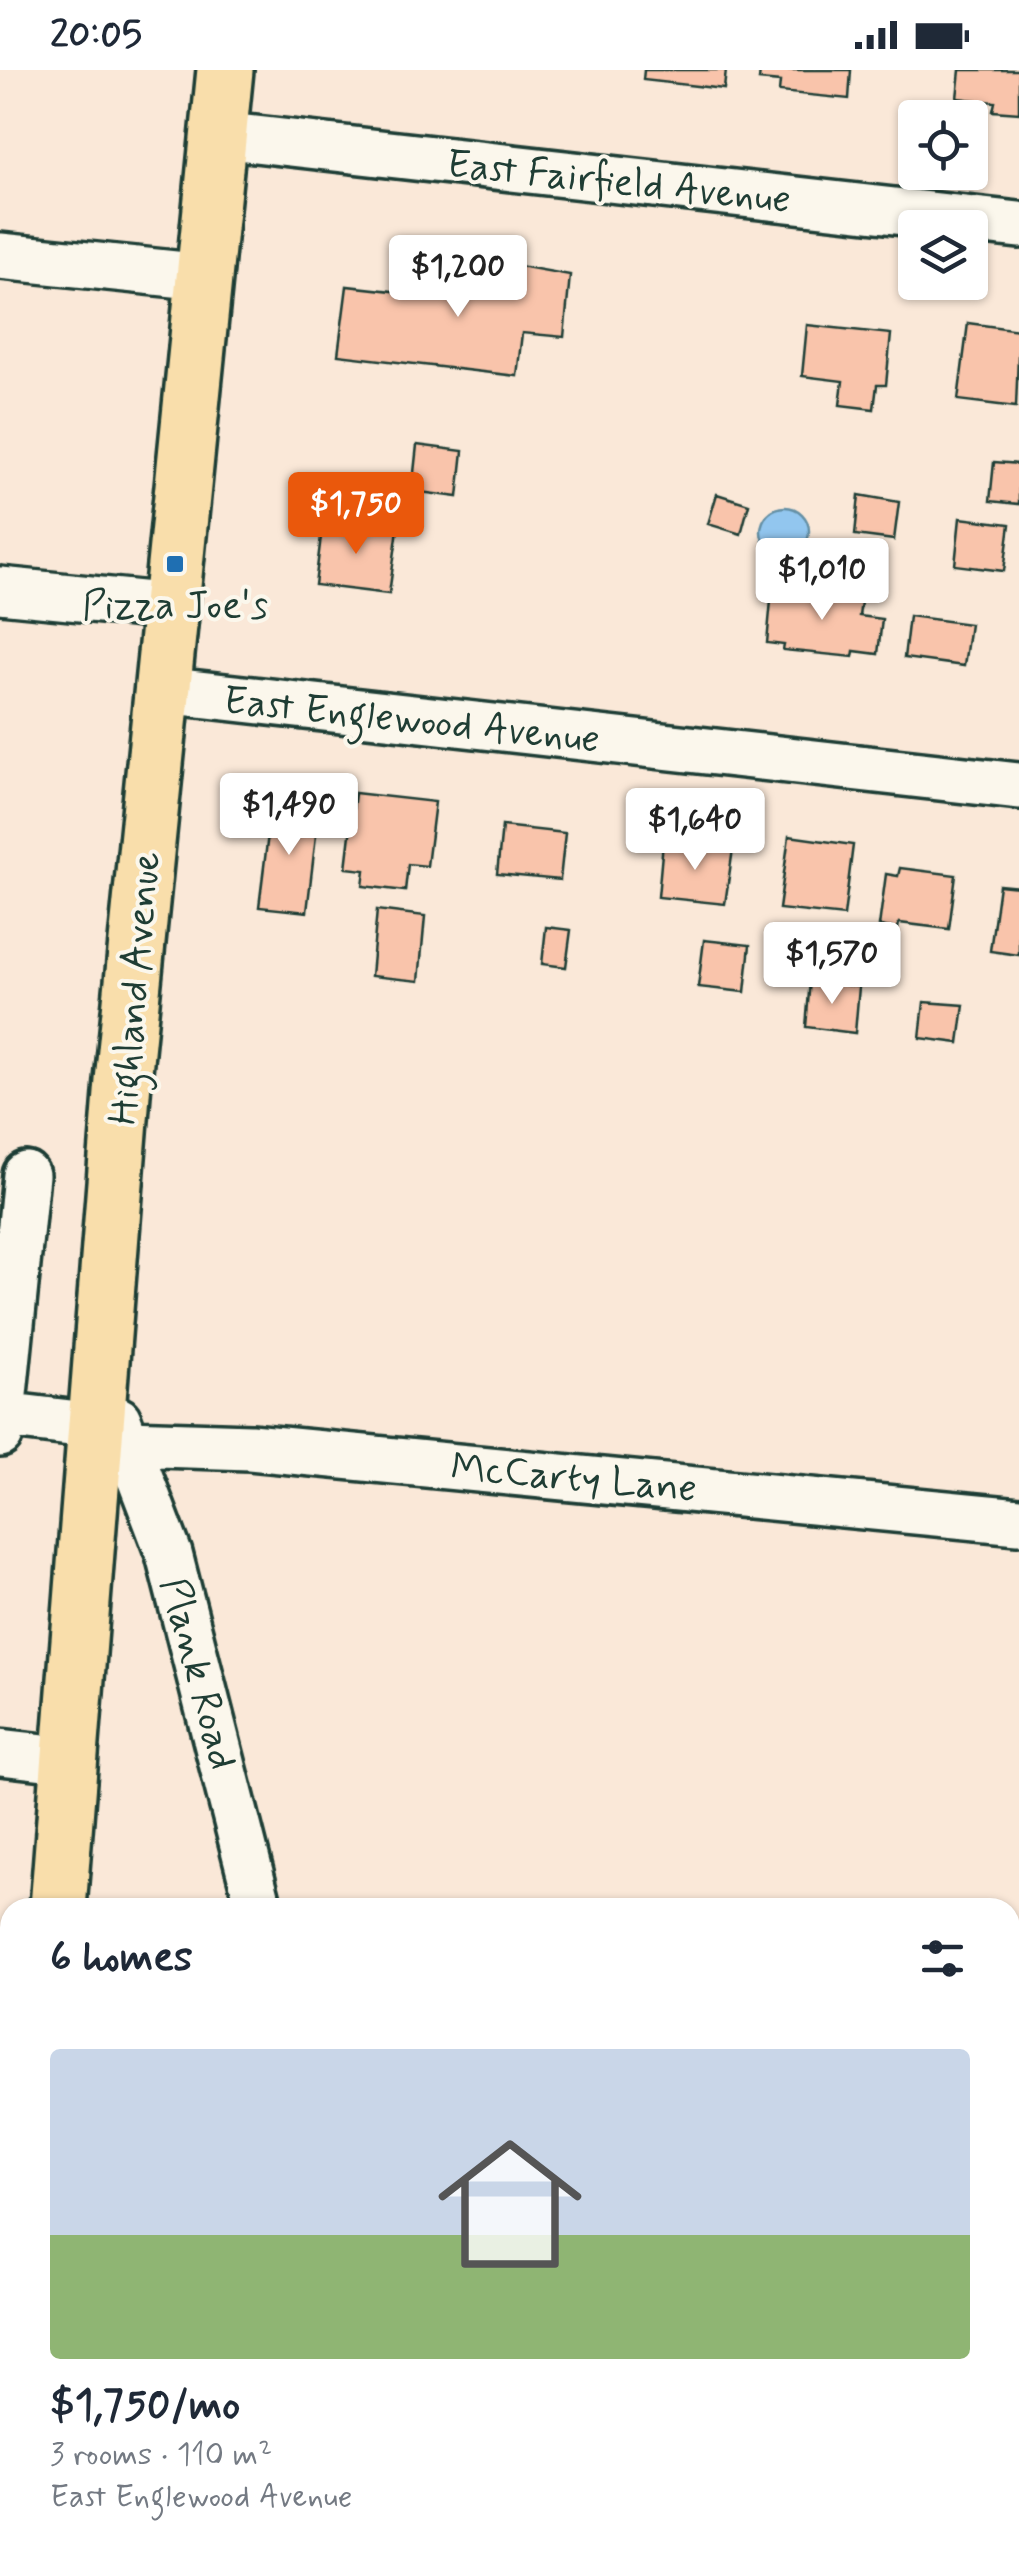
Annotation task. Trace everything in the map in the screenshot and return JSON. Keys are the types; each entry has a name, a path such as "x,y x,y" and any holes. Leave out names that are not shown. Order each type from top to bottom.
{"main road":[{"name":"Highland Avenue","path":"59,1898 108,1416 162,690 225,70"}],"street":[{"name":"East Fairfield Avenue","path":"218,135 1019,225"},
{"path":"0,256 204,277"},
{"path":"0,590 171,607"},
{"name":"East Englewood Avenue","path":"162,690 1019,786"},
{"path":"1,1424 26,1175"},
{"name":"McCarty Lane","path":"1,1424 108,1416 250,1446 1019,1520"},
{"name":"Plank Road","path":"108,1416 169,1554 256,1898"},
{"path":"0,1752 71,1760"}],"water":[{"path":"785,507 802,514 809,531 802,548 785,555 768,548 761,531 768,514"}],"building":[{"path":"644,70 726,70 724,89 643,80"},
{"path":"760,70 851,70 849,99 779,92 780,82 759,80"},
{"path":"960,70 1019,70 1019,113 993,111 995,102 988,100 957,98"},
{"path":"474,258 570,275 564,337 522,333 517,376 338,355 347,286 455,298 457,279 471,280"},
{"path":"968,323 1019,330 1016,407 958,400"},
{"path":"807,325 891,334 886,385 877,385 874,409 840,405 843,381 802,376"},
{"path":"417,445 463,451 458,497 412,491"},
{"path":"994,462 1019,464 1019,504 990,501"},
{"path":"717,494 749,504 741,534 708,524"},
{"path":"859,495 899,502 894,540 855,535"},
{"path":"960,518 1010,524 1004,571 955,565"},
{"path":"323,520 398,529 389,594 315,585"},
{"path":"790,585 862,595 859,616 882,619 878,654 854,651 853,657 783,650 784,645 767,643 772,590 789,592"},
{"path":"909,616 970,624 964,666 904,658"},
{"path":"355,793 435,802 427,866 408,864 405,891 363,886 365,870 346,868"},
{"path":"272,802 319,810 307,912 259,907"},
{"path":"502,826 565,833 560,880 497,874"},
{"path":"789,836 853,845 844,916 779,909"},
{"path":"663,842 733,849 725,904 658,897"},
{"path":"900,868 956,875 949,929 899,923 898,929 879,926 886,874 898,876"},
{"path":"999,885 1019,887 1019,955 990,951"},
{"path":"377,910 425,916 419,981 371,976"},
{"path":"546,927 571,930 566,967 542,964"},
{"path":"704,940 750,945 745,992 698,987"},
{"path":"810,980 859,987 855,1033 806,1027"},
{"path":"924,1002 964,1005 959,1043 920,1038"}],"place":[{"name":"Pizza Joe's","path":"175,564"}]}
